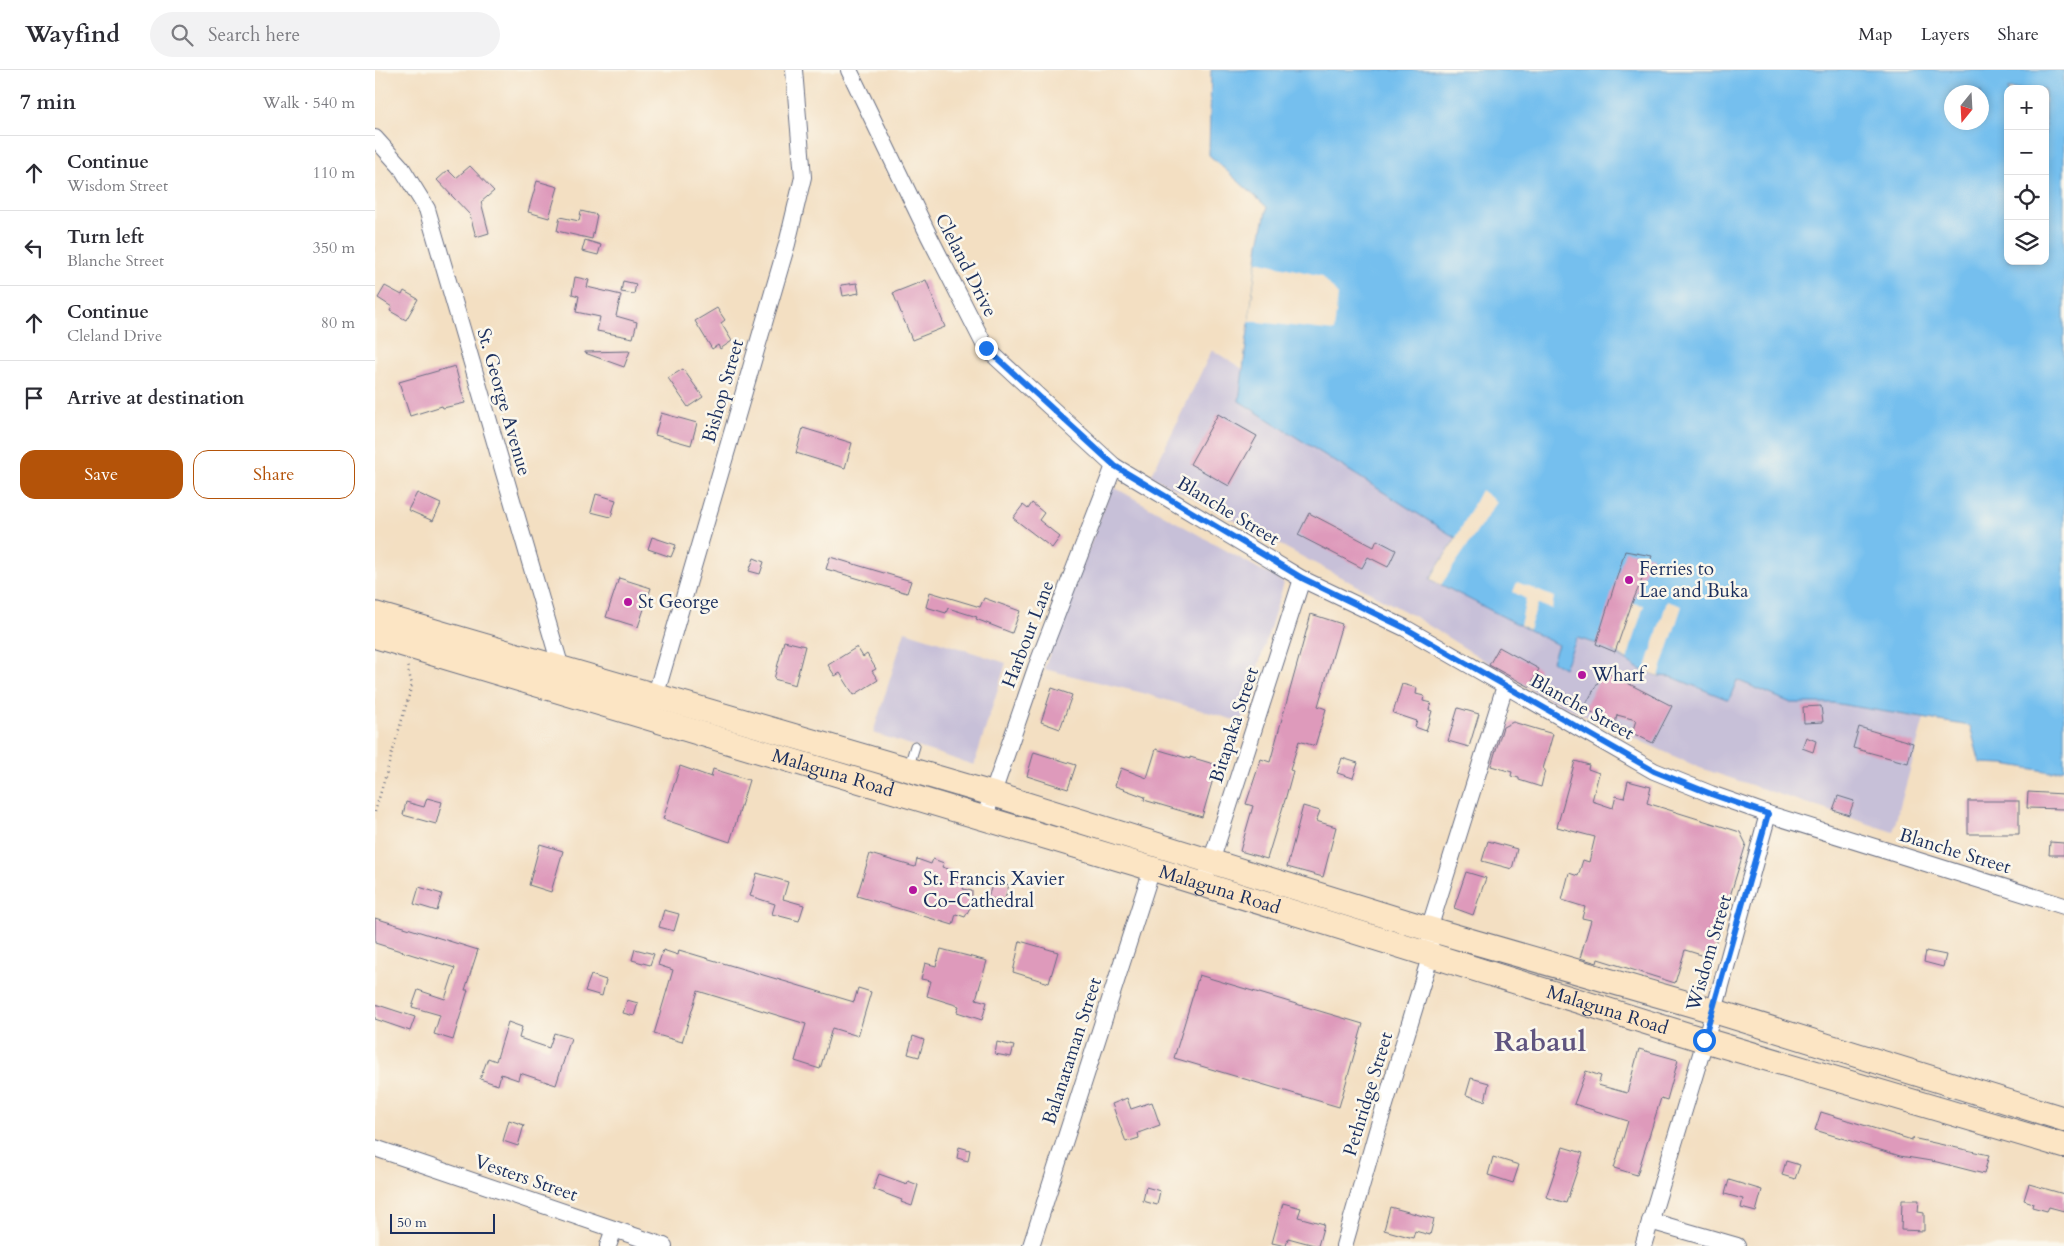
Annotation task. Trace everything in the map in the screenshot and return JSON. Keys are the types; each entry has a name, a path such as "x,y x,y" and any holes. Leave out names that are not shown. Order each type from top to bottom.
{"street":[{"name":"Bishop Street","path":"649,718 787,244 803,177 794,70"},
{"name":"Cleland Drive","path":"849,70 929,236 986,348 1115,466"},
{"name":"St. George Avenue","path":"375,138 401,167 427,209 558,679"},
{"name":"Blanche Street","path":"1115,466 1302,578 1405,628 1654,771 1768,814 2064,906"},
{"name":"Harbour Lane","path":"984,818 1035,668 1115,466"},
{"name":"Bitapaka Street","path":"1207,874 1302,578"},
{"name":"Malaguna Road","path":"375,614 558,679 649,718 1152,869 1207,874 1429,929 1714,1011 2064,1119"},
{"name":"Malaguna Road","path":"375,636 402,644 558,679 656,695 993,794 1207,874 1431,954 1704,1040 2064,1146"},
{"path":"1431,954 1429,929 1505,686"},
{"name":"Wisdom Street","path":"1643,1246 1714,1011 1768,814"},
{"name":"Balanataman Street","path":"1031,1246 1152,869"},
{"name":"Pethridge Street","path":"1344,1246 1431,954"},
{"name":"Vesters Street","path":"375,1148 664,1246"},
{"path":"1650,1221 1737,1246"},
{"path":"608,1246 614,1229"}],"lane":[{"path":"908,769 915,746"}],"path":[{"path":"375,812 412,685 402,644"}],"shaded area":[{"path":"1212,350 1243,369 1239,401 1456,538 1430,579 1558,645 1552,661 1564,667 1576,638 1605,646 1640,669 1659,676 1672,677 1729,700 1736,680 1791,703 1833,703 1924,719 1893,832 1700,768 1538,694 1412,615 1151,476"},
{"path":"1112,486 1284,583 1241,722 1139,692 1044,669"},
{"path":"905,631 1006,663 974,765 873,733"}],"water":[{"path":"1211,70 2064,70 2064,769 2051,772 2004,764 1980,763 1970,726 1833,703 1791,703 1737,680 1729,700 1672,677 1659,676 1639,669 1605,646 1577,638 1564,668 1552,661 1558,645 1430,579 1456,538 1239,401 1259,244 1267,207 1209,155"}],"pier":[{"path":"1257,261 1322,276 1338,295 1334,331 1249,321"},
{"path":"1481,490 1497,502 1441,585 1430,579 1456,538"},
{"path":"1517,582 1554,597 1552,609 1538,604 1529,629 1520,625 1526,599 1513,592"},
{"path":"1667,601 1682,606 1659,676 1645,671"},
{"path":"1632,603 1644,605 1627,660 1615,652"}],"building":[{"path":"470,166 494,191 481,202 489,233 476,237 470,215 437,180 448,170 456,178"},
{"path":"537,181 558,187 549,218 528,212"},
{"path":"581,211 597,215 592,239 557,231 560,217 579,221"},
{"path":"585,240 601,245 598,255 582,251"},
{"path":"575,277 589,280 587,287 621,295 616,316 637,322 633,338 597,331 600,317 576,312 579,296 572,294"},
{"path":"926,280 945,327 912,340 893,293"},
{"path":"623,281 636,284 634,294 621,292"},
{"path":"857,283 859,293 843,296 841,285"},
{"path":"385,286 402,295 404,291 418,299 406,320 390,311 392,307 378,298"},
{"path":"717,308 725,320 721,323 732,341 720,349 718,345 712,349 695,321"},
{"path":"630,351 624,367 585,353 585,352"},
{"path":"455,366 465,403 443,408 442,406 410,416 399,382"},
{"path":"683,369 703,397 688,407 668,378"},
{"path":"661,413 697,423 691,445 655,435"},
{"path":"1218,414 1257,436 1229,486 1190,464"},
{"path":"803,428 852,443 845,468 796,453"},
{"path":"417,493 441,504 433,521 408,510"},
{"path":"596,494 616,500 611,517 591,512"},
{"path":"1032,503 1044,513 1039,520 1060,537 1052,548 1013,518 1023,505 1028,509"},
{"path":"1309,513 1374,547 1377,540 1396,550 1388,567 1368,557 1362,568 1298,535"},
{"path":"652,537 676,545 671,557 648,549"},
{"name":"Ferries to Lae and Buka","path":"1625,551 1652,556 1632,603 1615,652 1596,644"},
{"path":"830,557 911,581 907,593 826,569"},
{"path":"754,558 764,562 760,574 749,571"},
{"name":"St George","path":"619,578 651,588 638,627 606,617"},
{"path":"930,592 980,607 984,598 1020,611 1012,633 976,619 977,617 948,608 946,613 926,607"},
{"path":"1311,614 1342,624 1318,706 1326,709 1315,746 1299,741 1290,770 1293,771 1267,859 1240,851 1253,806 1246,804 1261,759 1270,762"},
{"path":"784,641 805,646 795,685 774,679"},
{"path":"857,647 863,657 867,654 876,669 872,671 878,680 854,695 840,673 835,676 828,665"},
{"path":"1499,647 1539,669 1530,687 1489,665"},
{"path":"1604,671 1672,706 1653,743 1632,733 1636,720 1617,715 1615,724 1584,708"},
{"path":"1402,684 1417,688 1416,694 1424,696 1423,701 1431,703 1429,710 1432,711 1426,731 1415,727 1417,721 1393,713"},
{"path":"1052,688 1072,695 1060,729 1041,722"},
{"path":"1821,706 1823,722 1804,723 1803,707"},
{"path":"1458,708 1479,714 1469,747 1448,741"},
{"path":"1513,722 1553,734 1543,769 1545,770 1541,787 1511,776 1512,772 1491,766 1503,727"},
{"path":"1859,727 1913,743 1908,763 1853,748"},
{"path":"1806,737 1816,741 1813,752 1802,748"},
{"path":"1156,749 1217,765 1202,817 1144,800 1145,797 1115,786 1121,768 1147,778"},
{"path":"1034,752 1076,765 1068,789 1027,776"},
{"path":"1342,758 1358,763 1353,778 1337,773"},
{"path":"1575,761 1589,765 1588,769 1599,773 1592,801 1613,808 1616,796 1624,798 1628,781 1651,787 1647,803 1740,832 1746,844 1711,958 1685,950 1675,983 1598,959 1597,963 1580,958 1591,920 1582,918 1585,907 1562,900 1569,873 1578,876 1583,860 1589,862 1595,837 1557,827"},
{"path":"680,766 711,777 713,769 749,780 730,842 663,819"},
{"path":"2028,792 2064,794 2064,809 2027,808"},
{"path":"1838,796 1854,801 1849,815 1833,810"},
{"path":"427,798 442,802 436,824 403,815 406,802 424,807"},
{"path":"1968,801 2019,801 2019,834 1968,834"},
{"path":"1303,806 1320,811 1316,821 1336,827 1323,877 1287,867"},
{"path":"1488,841 1517,849 1512,869 1482,861"},
{"path":"2050,842 2064,843 2064,855 2049,855"},
{"path":"540,844 563,851 551,892 529,885"},
{"name":"St. Francis Xavier Co-Cathedral","path":"870,854 915,867 917,859 931,864 933,859 944,863 942,867 954,871 953,877 966,881 963,889 972,891 972,904 965,917 956,914 953,925 857,896"},
{"path":"1466,872 1486,878 1473,915 1454,908"},
{"path":"757,873 788,882 783,899 804,905 799,921 772,914 775,904 750,896"},
{"path":"994,880 1009,885 1004,902 988,897"},
{"path":"419,887 442,894 437,911 414,904"},
{"path":"664,910 679,914 674,931 659,927"},
{"path":"375,918 478,950 465,990 468,990 453,1040 434,1034 440,1015 412,1007 418,990 445,999 455,968 375,943"},
{"path":"1020,941 1058,952 1049,983 1013,972"},
{"path":"635,949 654,954 650,965 632,960"},
{"path":"941,949 987,961 976,999 987,1002 982,1020 957,1012 959,1006 927,996 931,981 921,979 925,963 936,966"},
{"path":"663,950 678,955 679,950 854,1002 858,988 871,992 858,1036 832,1028 820,1069 795,1061 806,1024 698,991 682,1042 654,1034 673,970 658,965"},
{"path":"1926,951 1946,955 1943,967 1924,962"},
{"path":"591,975 606,980 602,996 585,991"},
{"path":"1199,975 1363,1024 1339,1107 1174,1058"},
{"path":"627,1000 638,1003 634,1016 623,1013"},
{"path":"375,1004 415,1017 410,1031 375,1019"},
{"path":"508,1022 522,1027 519,1038 549,1048 554,1033 571,1038 556,1085 520,1073 518,1080 501,1074 498,1085 480,1079 488,1058 496,1061"},
{"path":"913,1036 924,1040 919,1057 908,1054"},
{"path":"997,1042 1014,1046 1011,1057 995,1054"},
{"path":"1639,1049 1678,1060 1667,1100 1661,1098 1637,1175 1614,1168 1628,1121 1574,1104 1586,1071 1601,1076 1598,1085 1627,1093"},
{"path":"1471,1078 1489,1083 1485,1101 1466,1095"},
{"path":"1127,1098 1131,1109 1152,1102 1160,1125 1138,1133 1139,1138 1126,1142 1112,1104"},
{"path":"1821,1112 1912,1140 1912,1138 1989,1155 1984,1174 1937,1162 1900,1156 1815,1130"},
{"path":"509,1120 524,1125 518,1146 503,1141"},
{"path":"959,1147 970,1150 968,1161 957,1158"},
{"path":"1563,1147 1583,1153 1566,1203 1546,1197"},
{"path":"1493,1157 1519,1165 1513,1183 1488,1175"},
{"path":"1786,1161 1800,1165 1795,1179 1782,1175"},
{"path":"879,1174 907,1184 908,1181 918,1185 912,1206 901,1202 902,1200 873,1189"},
{"path":"1729,1180 1762,1190 1756,1212 1741,1208 1743,1199 1725,1194"},
{"path":"2029,1184 2064,1194 2064,1211 2049,1207 2047,1211 2032,1207 2033,1203 2024,1200"},
{"path":"1146,1187 1160,1191 1157,1205 1143,1201"},
{"path":"1902,1200 1919,1200 1918,1212 1924,1213 1924,1231 1901,1230"},
{"path":"1283,1203 1301,1208 1298,1217 1324,1224 1318,1246 1288,1238 1286,1246 1272,1243"},
{"path":"1390,1207 1434,1219 1430,1235 1415,1231 1413,1238 1384,1230"}],"place":[{"name":"Ferries to Lae and Buka","path":"1629,580"},
{"name":"St George","path":"628,602"},
{"name":"Wharf","path":"1582,675"},
{"name":"St. Francis Xavier Co-Cathedral","path":"913,890"}],"district":[{"name":"Rabaul","path":"1540,1042"}],"route":[{"path":"986,348 1115,466 1302,578 1405,628 1654,771 1768,814 1714,1011 1704,1040"}]}
